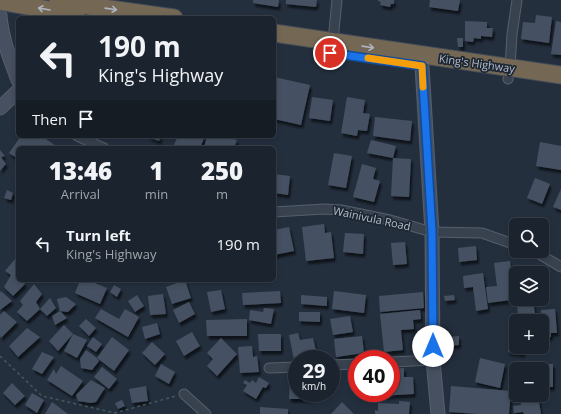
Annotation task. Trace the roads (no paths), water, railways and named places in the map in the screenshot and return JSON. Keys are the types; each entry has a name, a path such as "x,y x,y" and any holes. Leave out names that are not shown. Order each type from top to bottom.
{"highway":[{"path":"58,0 160,16"},
{"path":"0,1 85,16"},
{"name":"King's Highway","path":"276,33 331,47 422,66 509,73 561,75"},
{"name":"King's Highway","path":"276,44 331,47 509,73 561,87"}],"street":[{"path":"331,47 337,0"},
{"path":"509,73 512,34 517,0"},
{"path":"0,16 3,46 16,75"},
{"path":"422,66 432,232 433,360 438,414"},
{"path":"0,108 16,93"},
{"path":"82,138 100,146"},
{"name":"Wainivula Road","path":"276,212 324,209 341,210 390,220 432,232 482,233 509,243"},
{"path":"546,258 561,267"},
{"path":"400,362 433,360"},
{"path":"270,368 288,367"},
{"path":"184,394 206,414"}]}
